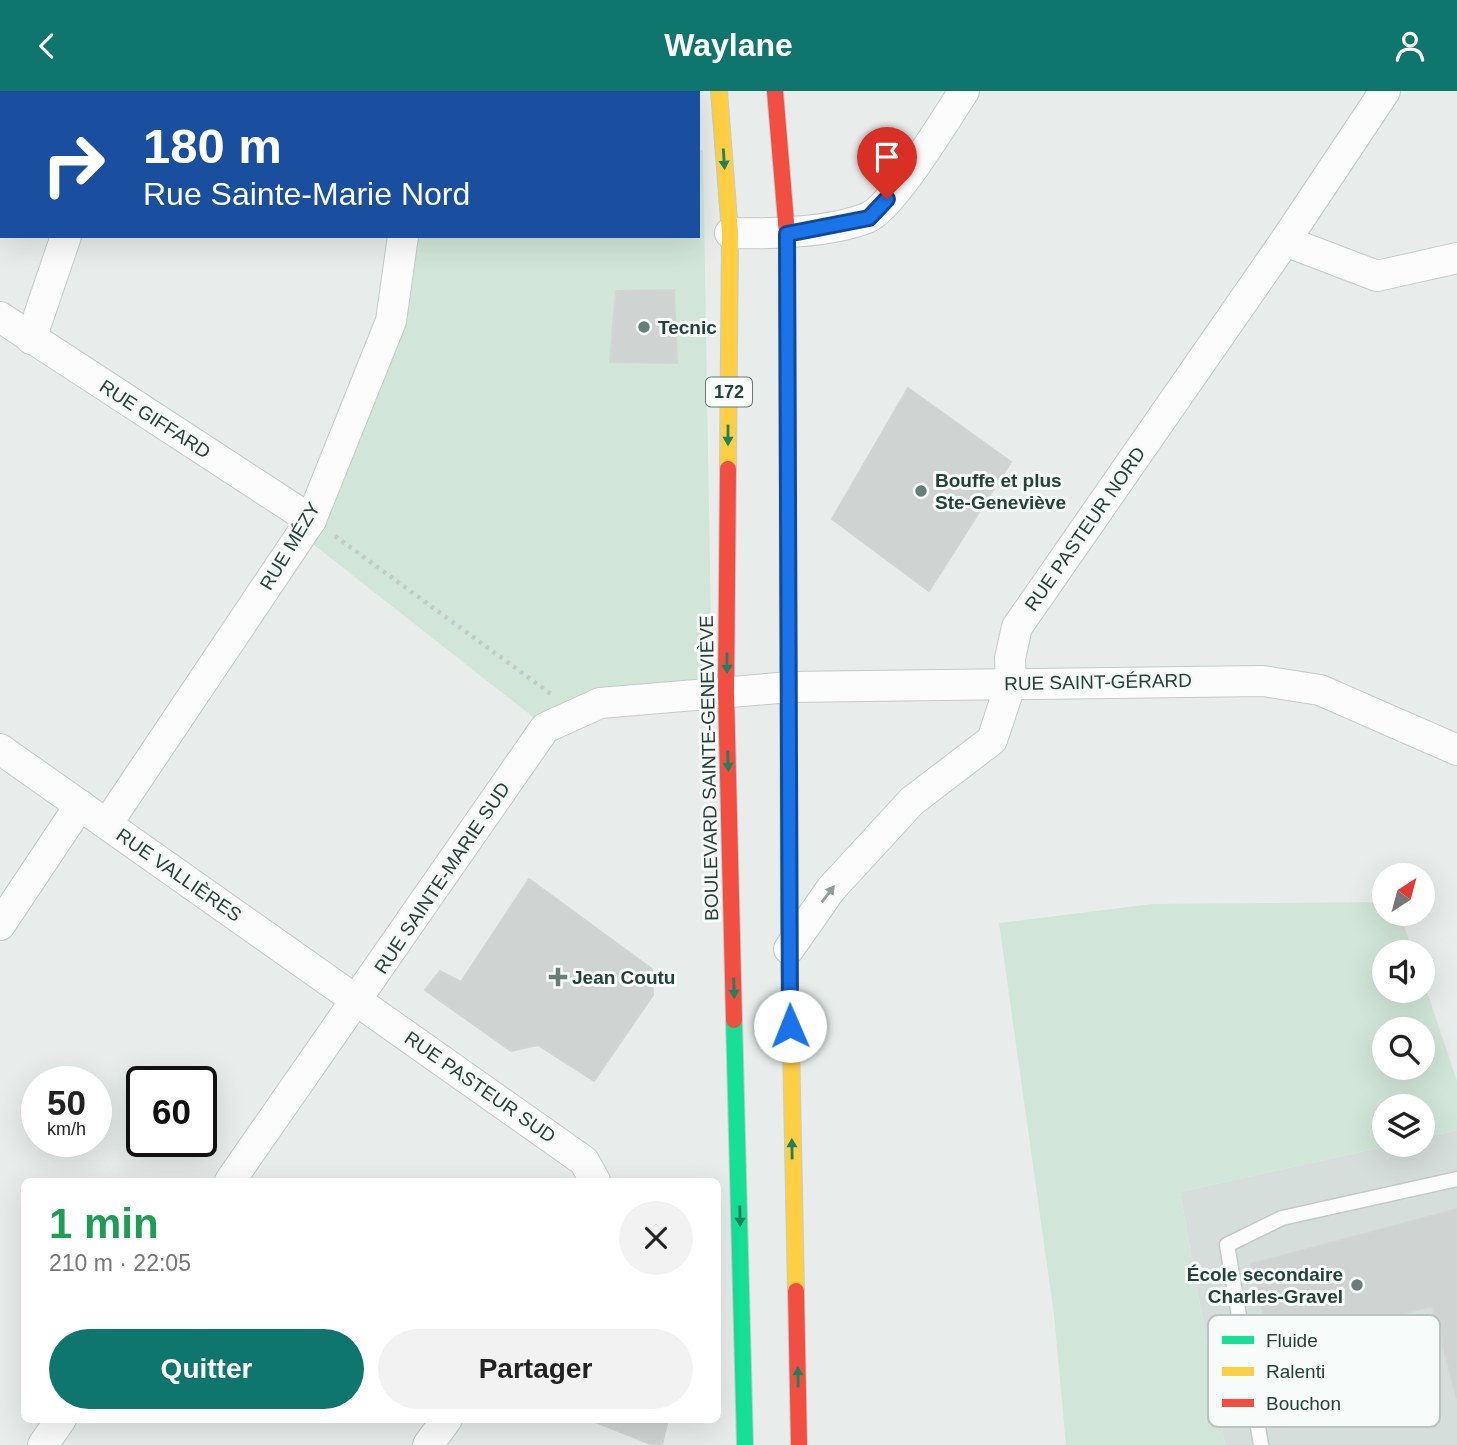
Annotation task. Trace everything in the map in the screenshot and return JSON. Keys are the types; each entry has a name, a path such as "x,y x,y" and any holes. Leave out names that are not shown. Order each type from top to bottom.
{"main road":[{"name":"BOULEVARD SAINTE-GENEVIÈVE","path":"719,91 730,233 726,693 746,1445"},
{"path":"775,91 787,234 789,949 799,1445"}],"street":[{"path":"730,233 787,234 869,218 905,180 964,91"},
{"name":"RUE PASTEUR NORD","path":"789,949 831,889 912,801 992,740 1011,683 1010,658 1017,628 1285,241 1385,91"},
{"path":"31,339 65,238"},
{"name":"RUE MÉZY","path":"107,824 311,520 391,321 403,238"},
{"path":"1285,241 1377,276 1457,258"},
{"name":"RUE GIFFARD","path":"0,317 311,520"},
{"name":"RUE SAINT-GÉRARD","path":"726,693 790,687 1262,681 1320,690 1457,750"},
{"name":"RUE SAINTE-MARIE SUD","path":"232,1178 545,728 600,703 726,693"},
{"name":"RUE VALLIÈRES","path":"0,749 358,1000"},
{"path":"0,925 80,805"},
{"name":"RUE PASTEUR SUD","path":"358,1000 584,1161 593,1178"},
{"path":"43,1445 58,1423"},
{"path":"428,1445 444,1423"}],"lane":[{"path":"1239,1315 1227,1245 1282,1219 1456,1178"},
{"path":"1258,1427 1261,1445"}],"path":[{"path":"311,520 576,712"}],"shaded area":[{"name":"École secondaire Charles-Gravel","path":"1457,1130 1457,1445 1225,1445 1222,1427 1440,1427 1440,1315 1208,1315 1208,1349 1180,1192 1372,1149 1372,1157 1435,1157 1435,1135"}],"green space":[{"path":"703,150 712,689 547,728 290,526 393,317 416,238 700,238 700,151"},
{"path":"1372,902 1372,926 1404,926 1409,940 1372,940 1372,1003 1431,1003 1457,1081 1457,1130 1435,1135 1435,1094 1372,1094 1372,1149 1180,1192 1208,1349 1208,1427 1222,1427 1225,1445 1066,1445 1054,1315 999,923 1152,904"}],"building":[{"name":"Tecnic","path":"674,290 677,363 610,362 616,291"},
{"name":"Bouffe et plus Ste-Geneviève","path":"908,388 1011,462 929,591 832,519"},
{"name":"Jean Coutu","path":"529,879 652,969 653,995 594,1081 538,1045 511,1051 425,990 440,971 461,982"},
{"name":"École secondaire Charles-Gravel","path":"1457,1209 1457,1399 1440,1336 1440,1315 1434,1315 1432,1306 1398,1315 1264,1315 1251,1264"},
{"path":"598,1423 667,1423 662,1445 653,1445"}],"traffic: fast":[{"path":"788,643 789,943"},
{"path":"734,1020 745,1445"}],"traffic: slow":[{"path":"719,91 730,233 728,469"},
{"path":"789,943 796,1291"}],"traffic: jam":[{"path":"775,91 787,234 788,643"},
{"path":"728,469 726,693 734,1020"},
{"path":"796,1291 799,1445"}],"place":[{"name":"Tecnic","path":"644,327"},
{"name":"Bouffe et plus Ste-Geneviève","path":"921,491"},
{"name":"Jean Coutu","path":"558,977"},
{"name":"École secondaire Charles-Gravel","path":"1357,1285"}],"route":[{"path":"790,1026 787,234 869,218 887,199"}]}
